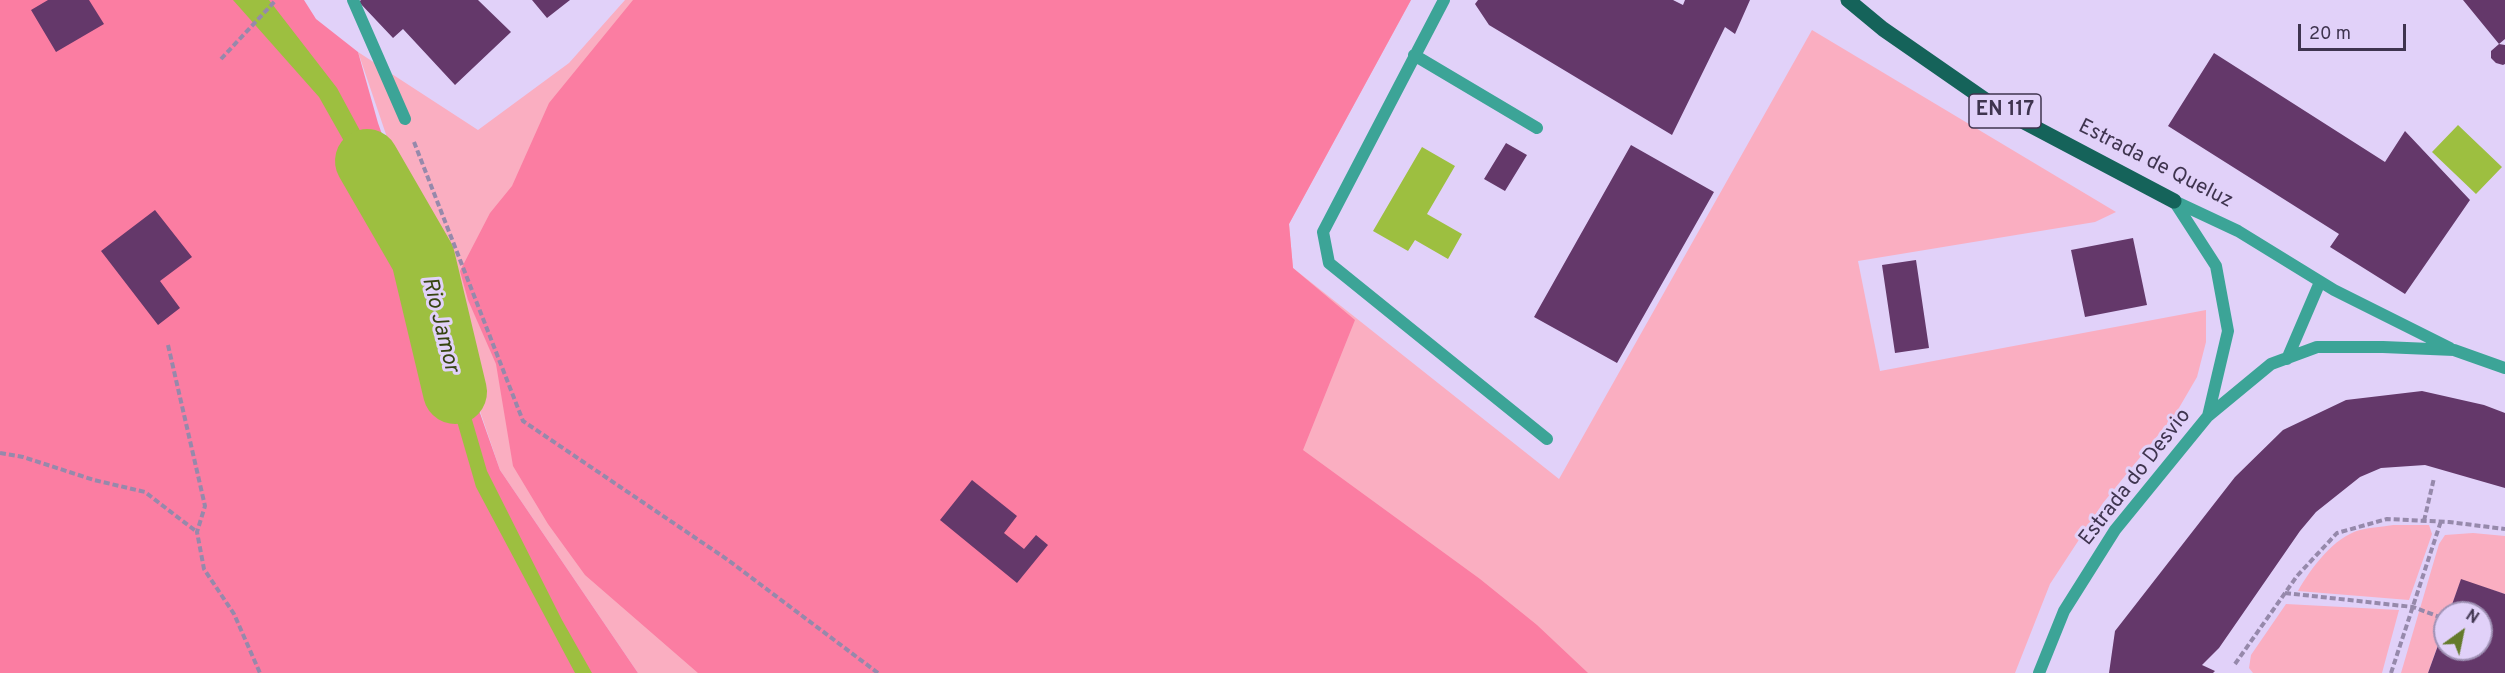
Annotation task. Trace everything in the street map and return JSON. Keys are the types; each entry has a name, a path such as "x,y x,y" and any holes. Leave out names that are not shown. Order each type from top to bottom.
{"main road":[{"name":"Estrada de Queluz","path":"1848,0 1883,29 1994,106 2175,201"}],"street":[{"path":"353,0 405,118"},
{"path":"1444,0 1323,232 1329,263 1547,439"},
{"path":"1414,55 1537,128"},
{"name":"Estrada de Queluz","path":"2175,201 2238,231 2320,282 2454,350"},
{"name":"Estrada do Desvio","path":"2039,673 2064,611 2115,530 2208,417 2228,332 2216,266 2175,201"},
{"path":"2288,359 2320,282"},
{"path":"2208,417 2271,364 2318,347 2454,350 2505,368"}],"path":[{"path":"221,59 276,0"},
{"path":"405,118 523,421 728,560 878,673"},
{"path":"168,345 205,506 197,532 204,568 234,614 260,673"},
{"path":"0,453 23,457 94,480 145,492 197,532"},
{"path":"2424,521 2434,478"},
{"path":"2235,664 2297,576 2337,533 2387,519 2441,521 2505,529"},
{"path":"2391,673 2441,521"},
{"path":"2285,593 2413,606 2433,614"}],"shaded area":[{"path":"0,0 304,0 316,19 358,52 378,123 500,470 638,673 0,673"},
{"path":"625,0 1411,0 1289,224 1293,268 1559,479 1812,30 2116,212 2095,222 1858,261 1880,371 2206,310 2206,342 2197,377 2176,413 2103,503 2050,584 2015,673 638,673 500,470 358,52 478,130 569,63"},
{"path":"633,0 1411,0 1289,224 1293,268 1355,320 1303,450 1480,579 1537,625 1588,673 698,673 585,575 548,524 513,466 496,364 468,300 460,271 490,213 512,186 549,103"},
{"path":"2393,525 2429,525 2432,534 2409,600 2298,591 2316,563 2341,539 2360,530"},
{"path":"2473,533 2505,536 2505,594 2461,580 2453,601 2433,601 2433,659 2428,673 2401,673 2439,544 2445,535"},
{"path":"2286,604 2399,610 2382,673 2253,673 2249,668 2251,655"}],"water":[{"path":"233,0 269,0 337,88 399,203 461,382 487,471 562,620 592,673 575,673 476,487 454,411 384,212 319,97"},
{"path":"2458,125 2502,167 2476,194 2432,152"},
{"path":"1422,147 1455,166 1427,214 1462,234 1448,259 1415,240 1408,251 1373,231"}],"building":[{"path":"48,0 89,0 104,24 56,52 31,10"},
{"path":"361,0 478,0 511,32 455,85 403,29 393,38 359,2"},
{"path":"532,0 570,0 547,18"},
{"path":"1478,0 1673,0 1683,5 1685,0 1750,0 1735,34 1725,27 1672,135 1489,25 1475,4"},
{"path":"2463,0 2505,0 2505,39 2499,44"},
{"path":"2499,44 2505,45 2505,64 2503,65 2491,58 2491,51"},
{"path":"2214,53 2385,162 2405,131 2470,200 2405,294 2330,247 2339,234 2168,126"},
{"path":"1506,143 1527,155 1505,191 1484,179"},
{"path":"1631,145 1714,192 1617,363 1534,317"},
{"path":"155,210 192,257 160,281 180,308 158,325 101,251"},
{"path":"2133,238 2147,305 2085,317 2071,250"},
{"path":"1916,260 1929,348 1895,353 1882,265"},
{"path":"2422,391 2484,405 2505,413 2505,488 2425,465 2381,468 2360,477 2316,512 2300,531 2219,648 2202,665 2215,671 2213,673 2109,673 2115,631 2235,477 2283,430 2346,400"},
{"path":"972,480 1017,516 1004,533 1024,549 1036,535 1048,545 1017,583 940,520"},
{"path":"2461,579 2505,594 2505,673 2428,673 2433,659 2433,661 2493,661 2493,601 2453,601"}],"waterway":[{"name":"Rio Jamor","path":"367,161 423,258 455,392"}]}
